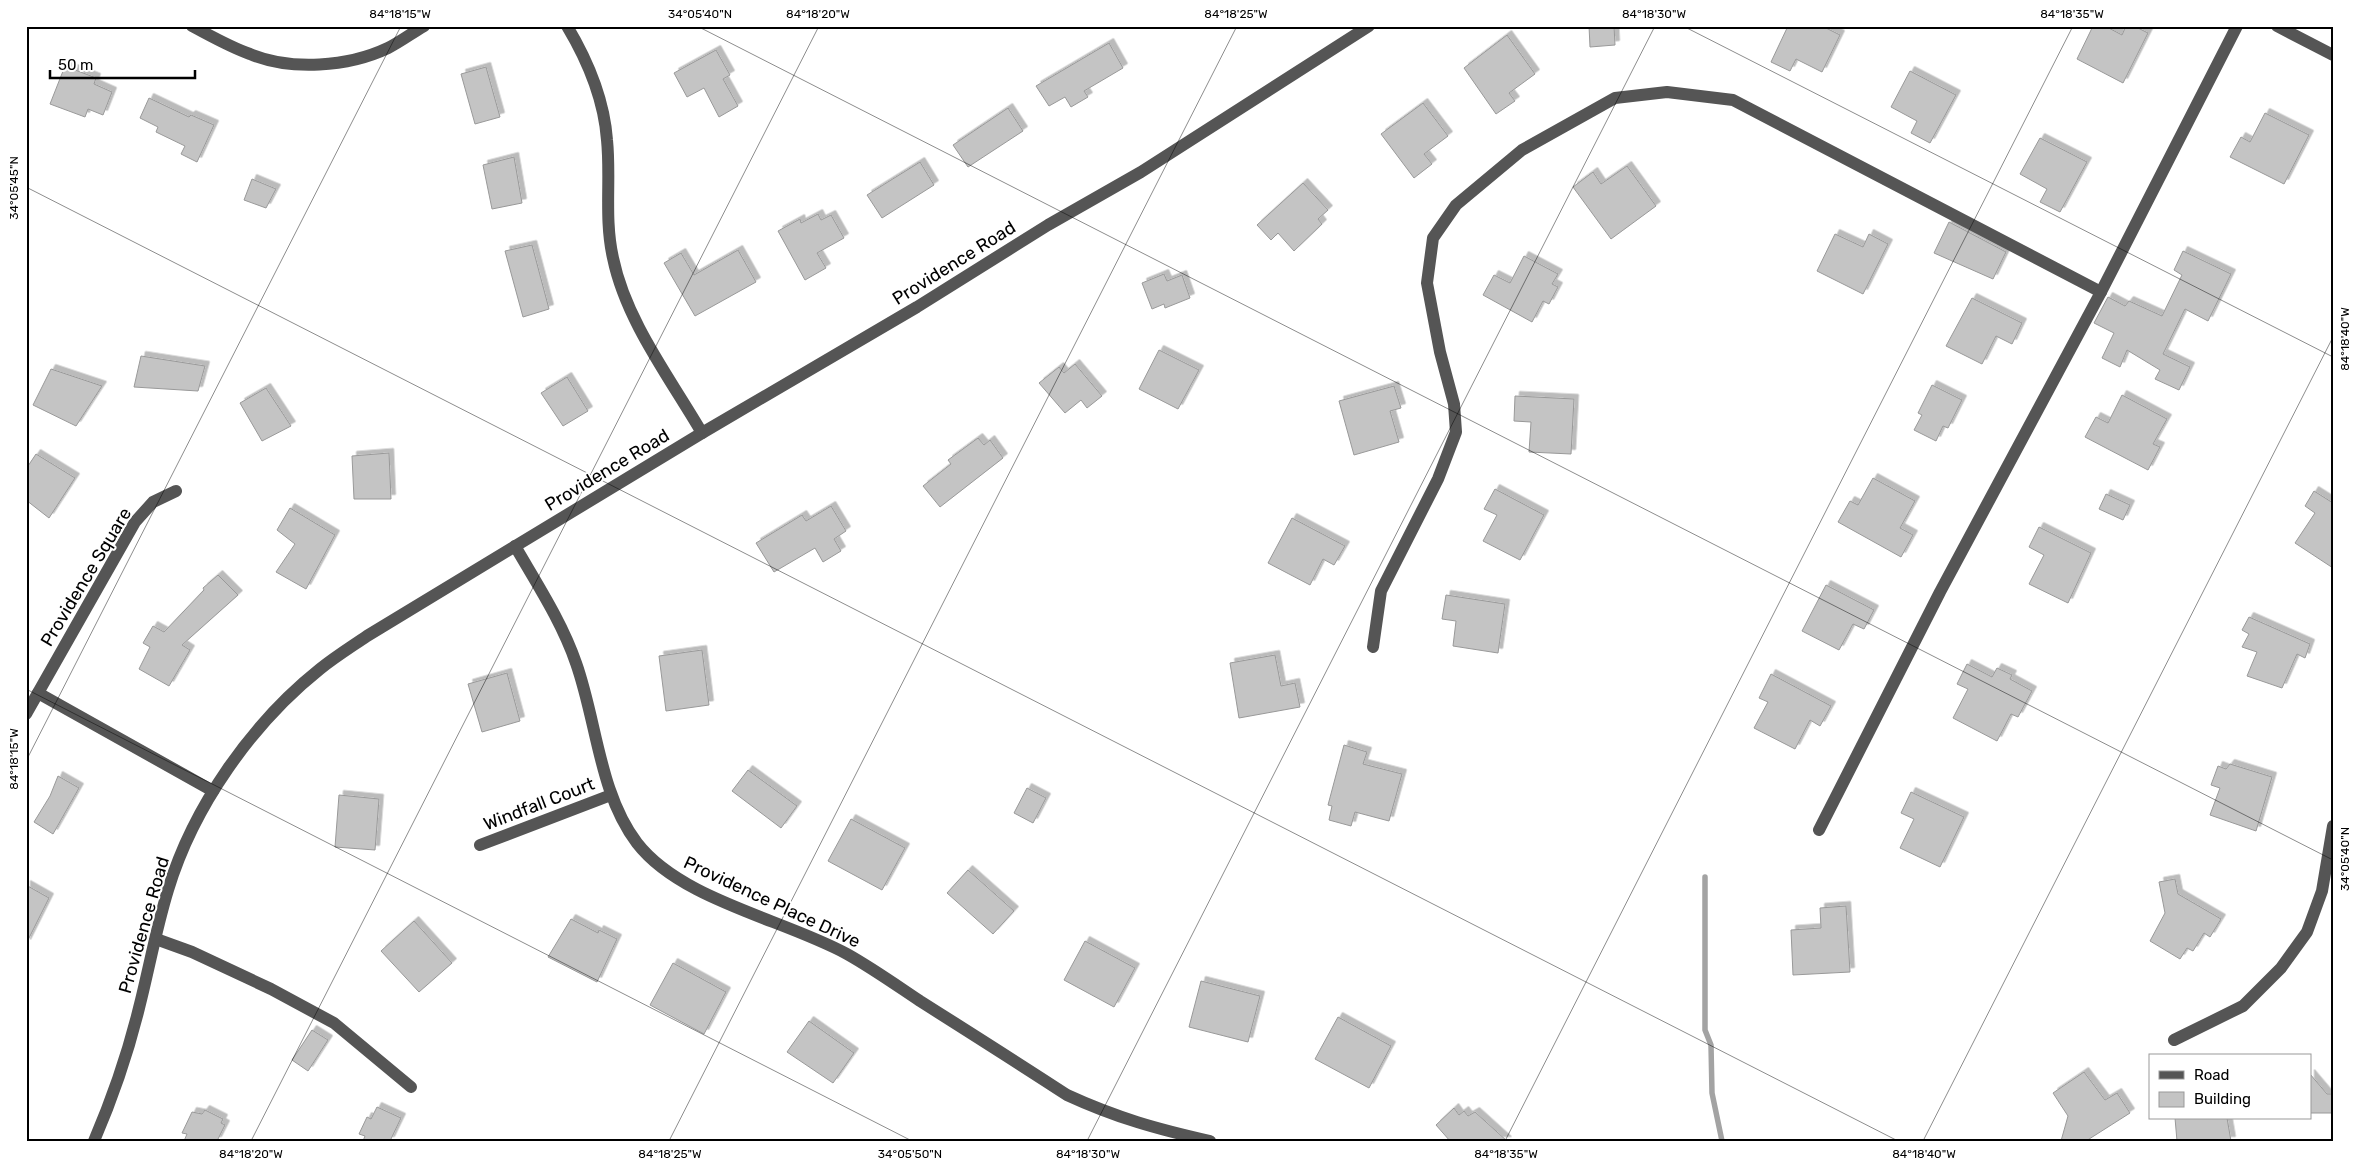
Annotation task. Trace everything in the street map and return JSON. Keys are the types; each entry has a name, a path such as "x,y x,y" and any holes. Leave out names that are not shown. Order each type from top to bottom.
{"street":[{"path":"192,26 251,55 276,61 305,64 348,61 364,56 387,48 424,26"},
{"path":"567,26 581,49 599,93 607,140 608,228 613,259 622,290 639,327 702,433"},
{"name":"Providence Road","path":"94,1141 107,1111 138,1011 171,881 187,840 213,791 236,757 290,695 320,668 367,636 702,433 917,307 1048,225 1141,172 1369,26"},
{"path":"1819,830 1940,592 2101,292 2236,26"},
{"path":"2277,26 2333,55"},
{"path":"1373,647 1381,590 1438,479 1456,432 1454,404 1440,352 1427,282 1433,238 1456,205 1522,150 1614,98 1667,92 1733,100 2101,292"},
{"name":"Providence Square","path":"26,714 135,522 153,502 176,491"},
{"name":"Providence Place Drive","path":"515,546 556,618 576,662 590,706 611,795 621,819 637,843 653,860 675,878 700,892 808,935 848,955 1067,1094 1105,1112 1146,1126 1210,1141"},
{"path":"38,693 213,791"},
{"name":"Windfall Court","path":"480,845 611,795"},
{"path":"2174,1040 2243,1006 2281,968 2307,932 2322,891 2333,826"},
{"path":"156,938 192,952 271,989 334,1023 411,1088"}],"building":[{"path":"1589,26 1614,26 1615,45 1590,47"},
{"path":"1788,26 1822,26 1840,35 1822,72 1796,59 1790,71 1771,62"},
{"path":"2093,26 2105,26 2122,35 2126,26 2134,26 2148,33 2123,83 2077,59"},
{"path":"1507,35 1535,74 1509,93 1515,101 1496,114 1464,68"},
{"path":"1109,43 1123,68 1084,91 1088,97 1071,107 1065,97 1049,106 1036,86"},
{"path":"716,50 730,75 723,79 738,106 719,117 704,88 687,97 674,73"},
{"path":"65,66 96,78 94,84 112,92 103,115 88,109 85,117 50,104"},
{"path":"486,67 500,117 475,124 461,74"},
{"path":"1910,71 1956,95 1930,143 1911,133 1917,121 1891,107"},
{"path":"149,98 189,117 191,115 214,125 197,162 181,154 185,146 156,132 158,127 140,118"},
{"path":"1423,103 1448,136 1424,154 1432,164 1414,178 1381,134"},
{"path":"1008,108 1023,131 968,167 953,145"},
{"path":"2265,113 2309,135 2284,184 2230,157 2241,137 2250,142"},
{"path":"2040,138 2087,162 2060,212 2040,202 2047,189 2020,174"},
{"path":"514,157 522,203 492,209 483,165"},
{"path":"920,162 934,185 882,218 867,195"},
{"path":"1627,166 1656,206 1611,239 1573,187 1593,172 1601,184"},
{"path":"252,179 276,189 266,208 244,200"},
{"path":"1303,183 1328,210 1318,219 1322,224 1294,251 1278,233 1271,240 1257,225"},
{"path":"818,214 821,220 831,215 844,238 817,253 826,268 805,280 778,231 800,219 801,223"},
{"path":"1949,222 2006,252 1993,279 1934,253"},
{"path":"1835,234 1863,247 1869,234 1888,244 1863,294 1817,271"},
{"path":"532,245 549,309 523,317 505,251"},
{"path":"738,250 756,282 695,316 664,263 681,253 694,275"},
{"path":"2183,251 2231,274 2208,321 2185,309 2163,354 2190,367 2179,390 2155,379 2160,370 2127,350 2120,367 2102,358 2114,333 2094,323 2108,297 2125,306 2129,301 2162,316 2182,275 2174,270"},
{"path":"1524,256 1558,274 1552,284 1558,287 1549,304 1543,301 1532,322 1483,295 1494,275 1510,283"},
{"path":"1164,274 1167,281 1182,275 1190,298 1165,308 1164,304 1152,309 1142,283"},
{"path":"1972,298 2022,323 2012,344 1996,336 1982,364 1946,346"},
{"path":"1159,350 1199,370 1178,409 1139,389"},
{"path":"141,356 205,366 198,391 134,387"},
{"path":"1075,364 1102,396 1087,408 1081,400 1065,413 1039,383 1059,367 1064,373"},
{"path":"51,369 102,386 76,426 33,405"},
{"path":"567,377 588,411 563,426 541,393"},
{"path":"1932,385 1962,400 1948,428 1943,426 1936,441 1914,430 1922,415 1918,413"},
{"path":"1394,386 1401,408 1390,411 1399,442 1354,455 1339,401"},
{"path":"266,388 291,426 262,441 240,403"},
{"path":"2122,395 2167,419 2153,444 2160,447 2148,470 2085,437 2096,417 2108,423"},
{"path":"1515,396 1574,399 1571,454 1529,452 1531,422 1514,421"},
{"path":"978,438 984,445 990,440 1003,458 940,507 923,486 951,464 948,460"},
{"path":"389,453 391,499 354,499 352,456"},
{"path":"36,454 75,478 49,518 26,500 26,469"},
{"path":"1873,478 1915,501 1900,528 1913,535 1901,557 1838,522 1850,501 1858,505"},
{"path":"1495,489 1544,515 1520,560 1483,541 1497,515 1484,509"},
{"path":"2314,491 2333,503 2333,568 2295,543 2315,513 2305,506"},
{"path":"2106,494 2130,505 2123,520 2099,509"},
{"path":"831,506 846,531 834,539 841,551 823,562 815,548 774,572 756,543 802,515 806,521"},
{"path":"290,508 335,535 306,589 276,572 295,544 277,530"},
{"path":"1292,518 1345,546 1334,565 1323,559 1310,585 1268,563"},
{"path":"2039,527 2091,553 2068,603 2029,584 2044,555 2029,547"},
{"path":"218,575 238,595 182,645 190,650 169,686 139,669 150,647 143,643 153,626 164,632 204,590 203,588"},
{"path":"1826,585 1874,610 1864,629 1853,624 1839,650 1802,631"},
{"path":"1446,595 1505,604 1498,653 1453,646 1456,621 1442,619"},
{"path":"2249,617 2310,644 2305,658 2297,654 2282,688 2247,676 2257,652 2242,647 2249,634 2242,630"},
{"path":"702,650 709,705 666,711 659,656"},
{"path":"1275,655 1281,686 1295,683 1300,707 1239,718 1230,663"},
{"path":"1967,664 1992,677 1997,668 2012,675 2010,679 2032,691 2018,717 2011,714 1997,741 1953,718 1968,689 1957,684"},
{"path":"507,673 520,721 482,732 468,684"},
{"path":"1771,674 1831,706 1820,726 1810,720 1795,749 1754,728 1768,702 1759,698"},
{"path":"1344,745 1367,752 1363,764 1402,774 1389,821 1355,812 1351,826 1329,820 1332,806 1328,805"},
{"path":"2230,764 2272,777 2256,831 2210,815 2220,788 2211,785 2218,766 2226,769"},
{"path":"748,770 797,806 781,828 732,791"},
{"path":"58,776 79,788 53,834 34,822 50,796"},
{"path":"1027,788 1046,798 1033,823 1014,813"},
{"path":"1911,792 1964,817 1940,867 1900,848 1914,819 1901,813"},
{"path":"339,795 379,799 375,850 335,847"},
{"path":"851,819 905,848 882,890 828,861"},
{"path":"968,870 1014,911 993,934 947,893"},
{"path":"2175,879 2178,894 2221,919 2210,937 2204,933 2193,951 2187,948 2180,959 2150,941 2165,913 2159,882"},
{"path":"26,885 49,898 26,944"},
{"path":"1846,906 1850,972 1793,975 1791,930 1821,928 1820,908"},
{"path":"571,919 598,933 599,930 617,939 597,982 548,957"},
{"path":"414,921 452,963 419,992 381,951"},
{"path":"1085,941 1135,968 1114,1007 1064,980"},
{"path":"673,963 726,992 704,1034 650,1005"},
{"path":"1201,981 1260,996 1248,1042 1189,1027"},
{"path":"1338,1017 1391,1046 1369,1088 1315,1059"},
{"path":"809,1021 854,1053 833,1083 787,1052"},
{"path":"312,1030 328,1040 308,1071 292,1060"},
{"path":"2084,1072 2105,1100 2117,1093 2130,1113 2086,1141 2061,1141 2068,1116 2053,1093"},
{"path":"2312,1076 2327,1094 2333,1094 2333,1113 2312,1113"},
{"path":"377,1107 401,1118 390,1141 363,1141 365,1136 359,1134 367,1117 371,1119"},
{"path":"1454,1108 1459,1115 1464,1111 1468,1116 1475,1112 1507,1141 1450,1141 1436,1125"},
{"path":"205,1110 223,1119 221,1123 225,1125 217,1141 184,1141 187,1134 182,1133 192,1112 202,1114"},
{"path":"2175,1120 2227,1120 2231,1141 2177,1141"}],"waterway":[{"path":"1705,877 1705,1030 1711,1045 1712,1093 1722,1141"}]}
